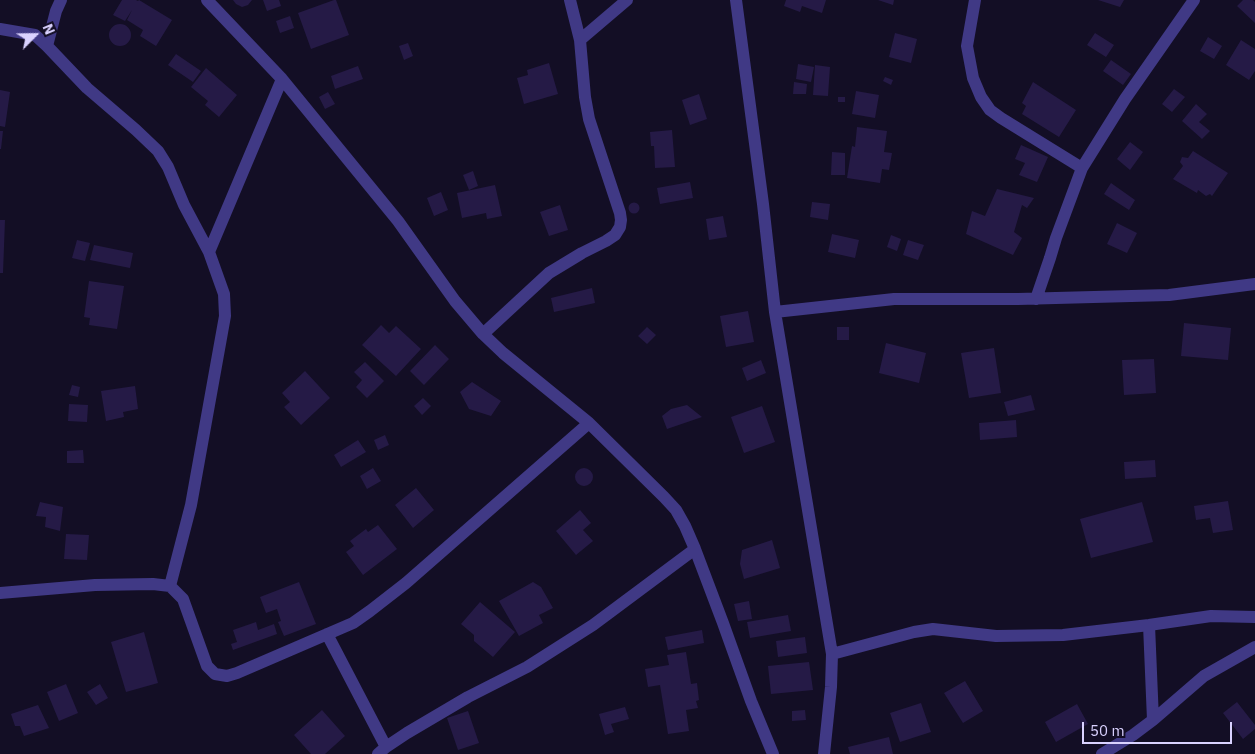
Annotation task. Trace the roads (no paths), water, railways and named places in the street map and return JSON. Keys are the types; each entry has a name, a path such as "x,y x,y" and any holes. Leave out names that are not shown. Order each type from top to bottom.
{"street":[{"path":"47,46 56,11 61,0"},
{"path":"207,0 282,79 398,221 455,301 483,334 503,353 589,423 676,510 695,548 751,701 773,754"},
{"path":"483,334 549,273 614,235 620,227 622,220 589,118 585,97 580,40 570,0"},
{"path":"580,40 627,0"},
{"path":"736,0 775,312 832,654 831,687 824,754"},
{"path":"975,0 968,46 973,78 981,97 990,110 1001,118 1082,168"},
{"path":"1036,299 1082,168 1125,99 1194,0"},
{"path":"0,29 35,35 87,88 158,151 168,167 184,205 209,252 224,294 226,316 192,505 170,586"},
{"path":"209,252 282,79"},
{"path":"775,312 894,299 1036,299 1168,295 1255,284"},
{"path":"0,593 95,585 153,584 170,586 183,599 208,666 215,674 227,676 238,673 353,623 406,583 589,423"},
{"path":"327,634 382,750 468,697 527,667 599,620 695,548"},
{"path":"832,654 914,632 934,629 996,636 1063,635 1211,616 1255,617"},
{"path":"1150,625 1153,720"},
{"path":"1102,754 1153,720 1204,676 1255,647"}]}
